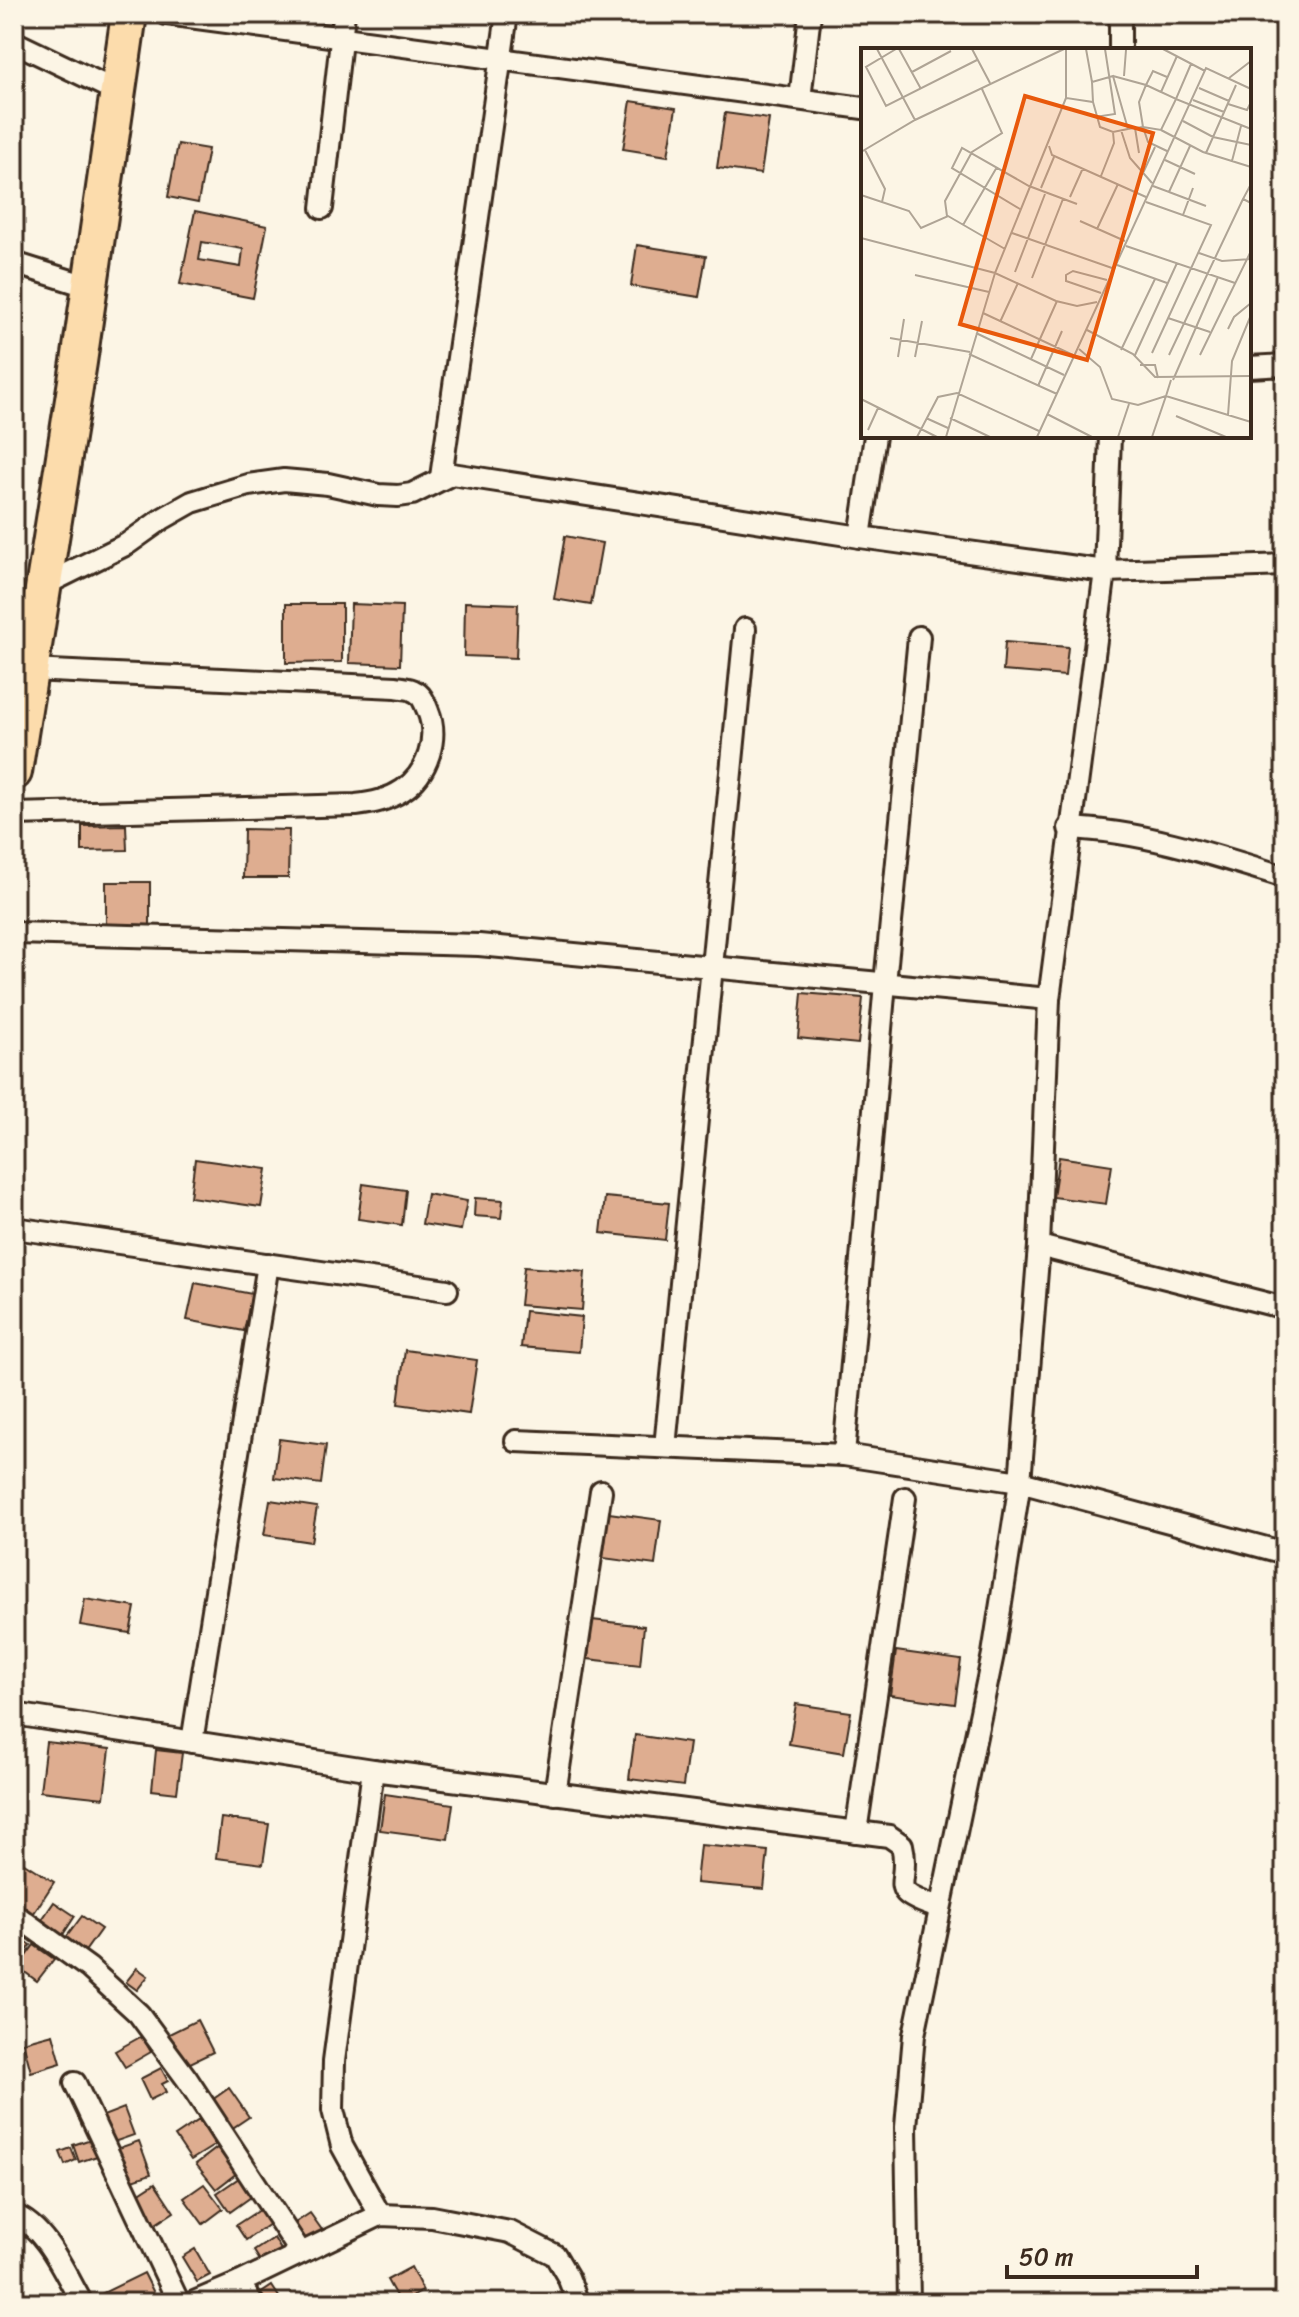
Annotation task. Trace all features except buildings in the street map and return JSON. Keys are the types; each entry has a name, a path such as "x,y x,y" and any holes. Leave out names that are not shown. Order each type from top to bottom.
{"highway":[{"path":"14,772 129,14"}],"street":[{"path":"167,14 861,108"},
{"path":"322,208 344,14"},
{"path":"441,477 507,14"},
{"path":"800,99 810,14"},
{"path":"1120,14 1120,48"},
{"path":"14,42 118,92"},
{"path":"14,263 90,287"},
{"path":"1251,367 1285,365"},
{"path":"860,537 875,438"},
{"path":"909,2303 906,2127 914,2035 993,1654 1020,1482 1039,1246 1049,999 1105,571 1110,438"},
{"path":"44,585 127,544 192,502 248,485 284,480 398,496 412,494 441,477 465,474 860,537 1105,571 1285,565"},
{"path":"665,1447 745,629"},
{"path":"844,1455 919,637"},
{"path":"14,814 379,802 406,788 423,768 434,741 433,722 424,701 415,691 396,687 30,670"},
{"path":"1069,828 1106,829 1137,835 1285,877"},
{"path":"14,933 479,945 1049,999"},
{"path":"14,1228 447,1290"},
{"path":"1039,1246 1285,1308"},
{"path":"192,1742 268,1264"},
{"path":"516,1441 844,1455 1020,1482 1285,1553"},
{"path":"555,1794 601,1491"},
{"path":"856,1832 905,1498"},
{"path":"14,1714 373,1770 896,1839 902,1845 904,1854 902,1887 914,1900 939,1908"},
{"path":"373,1770 334,2061 333,2110 342,2146 380,2215"},
{"path":"14,1914 89,1968 139,2014 187,2079 301,2253"},
{"path":"75,2083 179,2303"},
{"path":"14,2215 43,2238 82,2303"},
{"path":"192,2303 380,2215 432,2217 510,2232 555,2255 578,2303"},
{"path":"239,2283 253,2303"}]}
